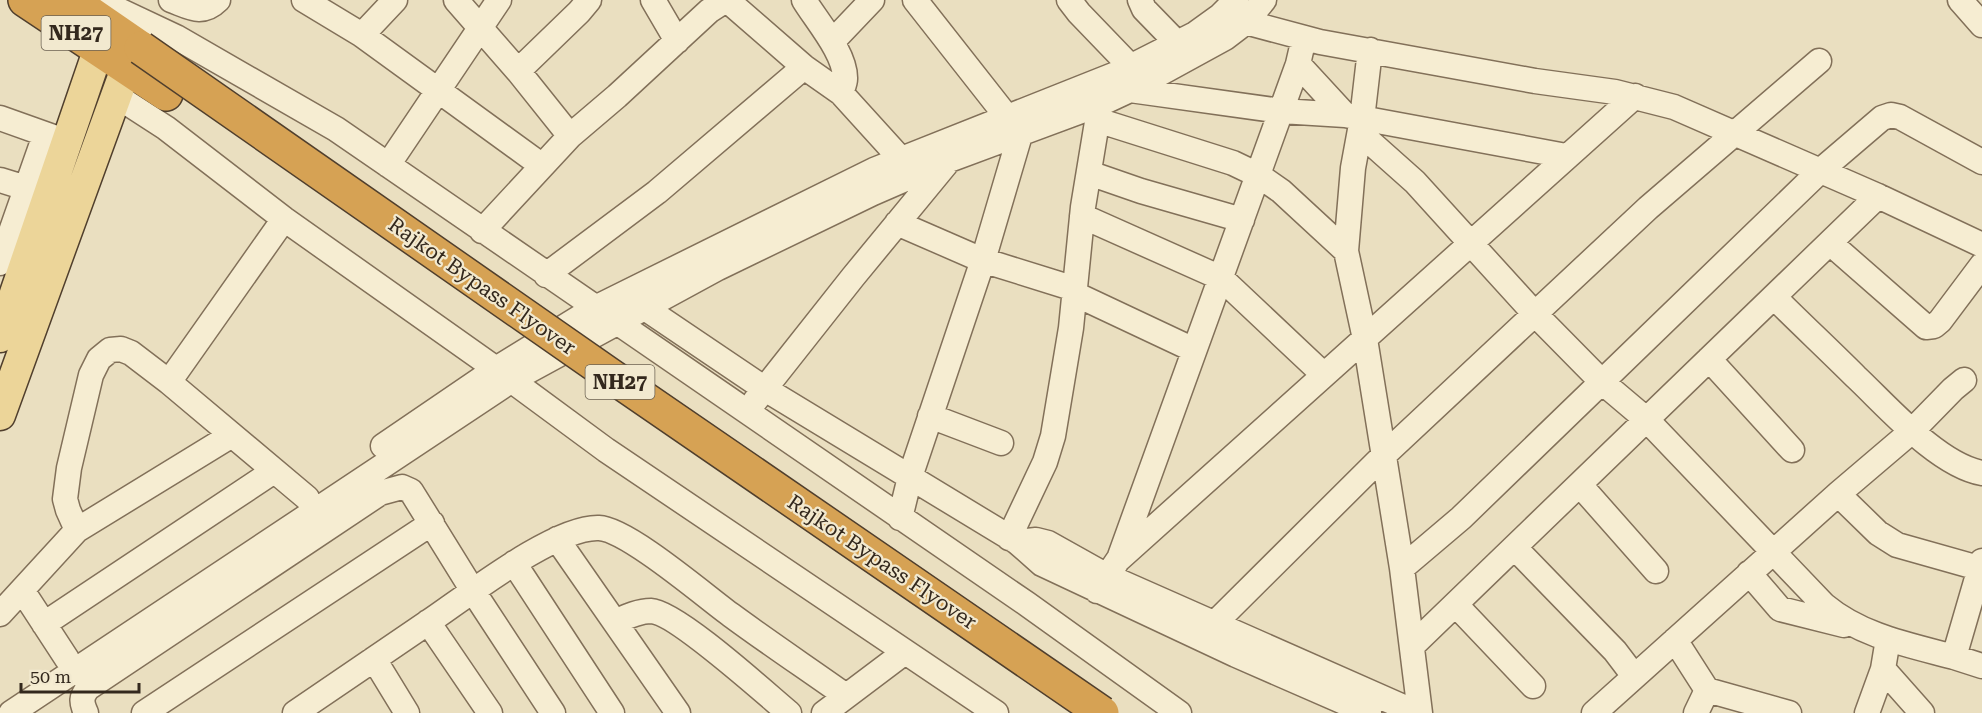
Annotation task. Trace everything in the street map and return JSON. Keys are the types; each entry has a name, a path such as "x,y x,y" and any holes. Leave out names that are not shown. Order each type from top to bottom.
{"highway":[{"name":"NH27","path":"25,0 99,48 128,70"},
{"name":"Rajkot Bypass Flyover","path":"86,0 128,70 610,375 1102,713"},
{"name":"Rajkot Bypass Flyover","path":"128,70 1062,713"}],"main road":[{"path":"0,337 56,138 99,48"},
{"path":"0,415 128,70"}],"street":[{"path":"86,0 108,5 176,37 336,129 1027,604 1179,713"},
{"path":"171,0 198,9 210,8 218,0"},
{"path":"304,0 362,35 541,165"},
{"path":"362,35 395,0"},
{"path":"456,0 518,71 570,136"},
{"path":"388,165 499,0"},
{"path":"518,71 589,0"},
{"path":"653,0 677,41"},
{"path":"804,0 832,42 843,68 845,79 841,93"},
{"path":"832,42 872,0"},
{"path":"915,0 1013,126"},
{"path":"1069,0 1079,14 1131,67"},
{"path":"1140,0 1144,9 1177,43"},
{"path":"0,703 307,498 504,374 617,323 718,268 873,193 908,167 1013,126 1099,112 1130,90 1225,38 1246,22 1264,0"},
{"path":"1960,0 1982,26"},
{"path":"482,231 570,136 677,41 715,3 841,93 908,167"},
{"path":"11,713 504,374 595,308 849,182 908,167 949,160 1195,34 1228,8 1246,22 1304,38 1534,81 1615,92 1674,107 1878,196 1982,245"},
{"path":"1108,575 1221,278 1298,64 1304,38"},
{"path":"1210,631 1418,713 1402,568 1365,339 1346,251 1356,122 1370,50"},
{"path":"1210,631 1383,456 1648,208 1819,61"},
{"path":"1298,64 1414,182 1535,314 1602,382 1647,420 1824,605 1858,628"},
{"path":"546,275 657,192 804,67"},
{"path":"128,70 166,128 284,219 504,374 606,450 996,713"},
{"path":"1130,90 1356,122 1566,156"},
{"path":"1108,575 1324,375 1635,96"},
{"path":"1013,540 1045,462 1053,436 1071,328 1082,216 1099,112"},
{"path":"1099,112 1233,163 1258,175 1281,191 1346,251"},
{"path":"1402,568 1461,518 1868,127 1881,118 1891,115 1900,117 1982,162"},
{"path":"0,118 56,138 26,188 1,256"},
{"path":"900,518 910,477 982,260 1013,126"},
{"path":"746,413 949,160"},
{"path":"1089,173 1141,191 1242,220"},
{"path":"0,180 26,188"},
{"path":"1412,646 1878,196"},
{"path":"1082,216 1221,278 1324,375"},
{"path":"169,382 284,219"},
{"path":"897,223 982,260 1075,291 1194,350"},
{"path":"1830,243 1926,327 1934,326 1940,321 1982,265"},
{"path":"1774,297 1912,431 1960,465 1982,473"},
{"path":"645,308 765,389 1013,540 1036,540 1048,543 1210,631 1369,713"},
{"path":"78,530 68,510 66,487 91,375 99,359 111,350 121,349 131,353 307,498"},
{"path":"1709,359 1792,450"},
{"path":"1594,713 1838,494 1912,431 1964,380"},
{"path":"930,416 1000,442"},
{"path":"0,614 78,530 232,435"},
{"path":"44,624 274,471"},
{"path":"1580,485 1656,571"},
{"path":"86,713 82,704 82,696 88,688 380,493 402,487 411,491 473,591 554,713"},
{"path":"1838,494 1887,540 1897,545 1981,566 1954,657"},
{"path":"144,713 432,523"},
{"path":"295,713 514,563 557,539 583,530 601,528 624,537 846,696"},
{"path":"557,539 678,713"},
{"path":"1515,548 1615,651 1634,676"},
{"path":"514,563 612,713"},
{"path":"1749,573 1780,609 1858,628 1982,666"},
{"path":"22,590 67,658"},
{"path":"1456,605 1533,686"},
{"path":"615,622 638,613 652,611 668,616 691,632 789,713"},
{"path":"428,622 490,713"},
{"path":"1867,713 1883,669 1888,639"},
{"path":"1675,640 1707,690 1789,713"},
{"path":"824,713 905,652"},
{"path":"374,659 407,713"},
{"path":"1883,669 1922,713"},
{"path":"1696,713 1707,690"}]}
